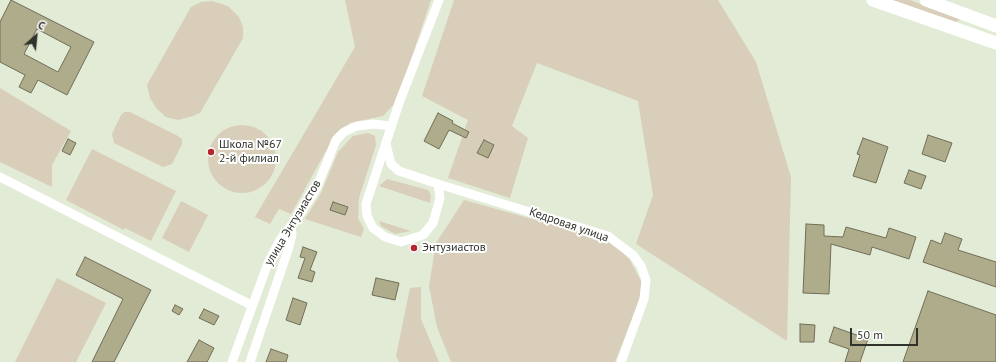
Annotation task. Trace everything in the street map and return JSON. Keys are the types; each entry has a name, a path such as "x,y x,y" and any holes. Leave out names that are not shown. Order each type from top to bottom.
{"main road":[{"path":"873,0 996,43"},
{"path":"926,0 996,26"}],"street":[{"path":"438,184 440,198 433,223 423,235 401,242 384,237 373,228 367,216 366,204 391,126 439,0"},
{"name":"улица Энтузиастов","path":"232,362 251,305 268,263 280,240 316,189 328,156 336,140 344,132 357,126 374,124 391,126"},
{"name":"Кедровая улица","path":"386,144 391,164 399,171 608,236 633,255 641,266 646,280 644,299 620,362"},
{"path":"0,177 251,305"},
{"path":"250,362 289,247 292,235 291,226"}],"shaded area":[{"path":"345,0 431,0 397,101 383,116 350,123 336,133 291,214 279,209 270,224 255,217 355,47"},
{"path":"454,0 718,0 756,62 791,177 787,341 636,244 653,195 638,101 537,63 512,126 528,138 510,198 448,178 468,120 422,96"},
{"path":"892,0 910,0 960,19 956,22"},
{"path":"212,1 228,6 239,17 243,27 243,38 200,113 178,120 166,117 157,109 150,98 147,85 191,7 201,2"},
{"path":"0,88 71,131 52,165 52,187 0,162"},
{"path":"124,112 130,112 182,139 182,144 172,164 163,167 114,143 112,134"},
{"path":"242,125 255,128 266,135 273,146 276,159 273,172 266,183 255,190 242,193 229,190 218,183 211,172 208,159 211,146 218,135 229,128"},
{"path":"368,133 375,136 376,145 359,198 358,218 364,229 361,237 305,219 321,193 338,152 353,136"},
{"path":"92,149 176,191 151,241 125,228 124,230 66,200"},
{"path":"387,179 428,190 431,195 430,203 379,186"},
{"path":"464,200 611,241 630,260 642,283 639,301 615,362 451,362 437,327 429,286 436,243"},
{"path":"181,201 208,215 189,252 162,238"},
{"path":"379,221 411,231 395,234 381,226"},
{"path":"57,278 106,303 76,362 15,362"},
{"path":"421,287 421,319 439,362 399,362 396,356 410,288"}],"building":[{"path":"11,0 94,42 67,95 38,80 31,93 19,87 25,75 0,62 0,22","holes":["37,29 71,47 58,72 24,54"]},
{"path":"438,113 453,121 452,123 469,132 466,138 449,130 439,149 424,141"},
{"path":"928,135 952,143 945,162 922,154"},
{"path":"863,138 888,147 876,183 853,176 860,155 857,154"},
{"path":"68,139 76,143 70,155 62,151"},
{"path":"484,140 494,145 488,158 477,153"},
{"path":"909,170 926,176 921,189 904,183"},
{"path":"333,202 348,207 345,215 330,210"},
{"path":"806,224 824,225 824,236 843,237 846,227 886,238 889,228 916,237 909,259 872,247 870,255 831,244 829,294 803,293"},
{"path":"945,233 962,239 958,250 996,262 996,287 923,262 931,240 941,244"},
{"path":"303,247 317,252 310,270 315,272 312,282 298,278 305,258 300,257"},
{"path":"85,257 151,290 114,362 92,362 123,299 76,275"},
{"path":"376,278 399,283 395,300 372,295"},
{"path":"928,291 996,315 996,362 903,362"},
{"path":"293,298 307,303 300,325 286,320"},
{"path":"175,305 183,309 179,315 172,311"},
{"path":"204,309 219,316 214,325 199,318"},
{"path":"800,324 815,325 814,342 800,342"},
{"path":"834,327 868,339 860,362 845,362 849,349 829,342"},
{"path":"199,340 214,348 207,362 187,362"},
{"path":"271,349 288,355 286,362 266,362"}],"place":[{"name":"Школа №67 2-й филиал","path":"211,152"},
{"name":"Энтузиастов","path":"414,248"}]}
